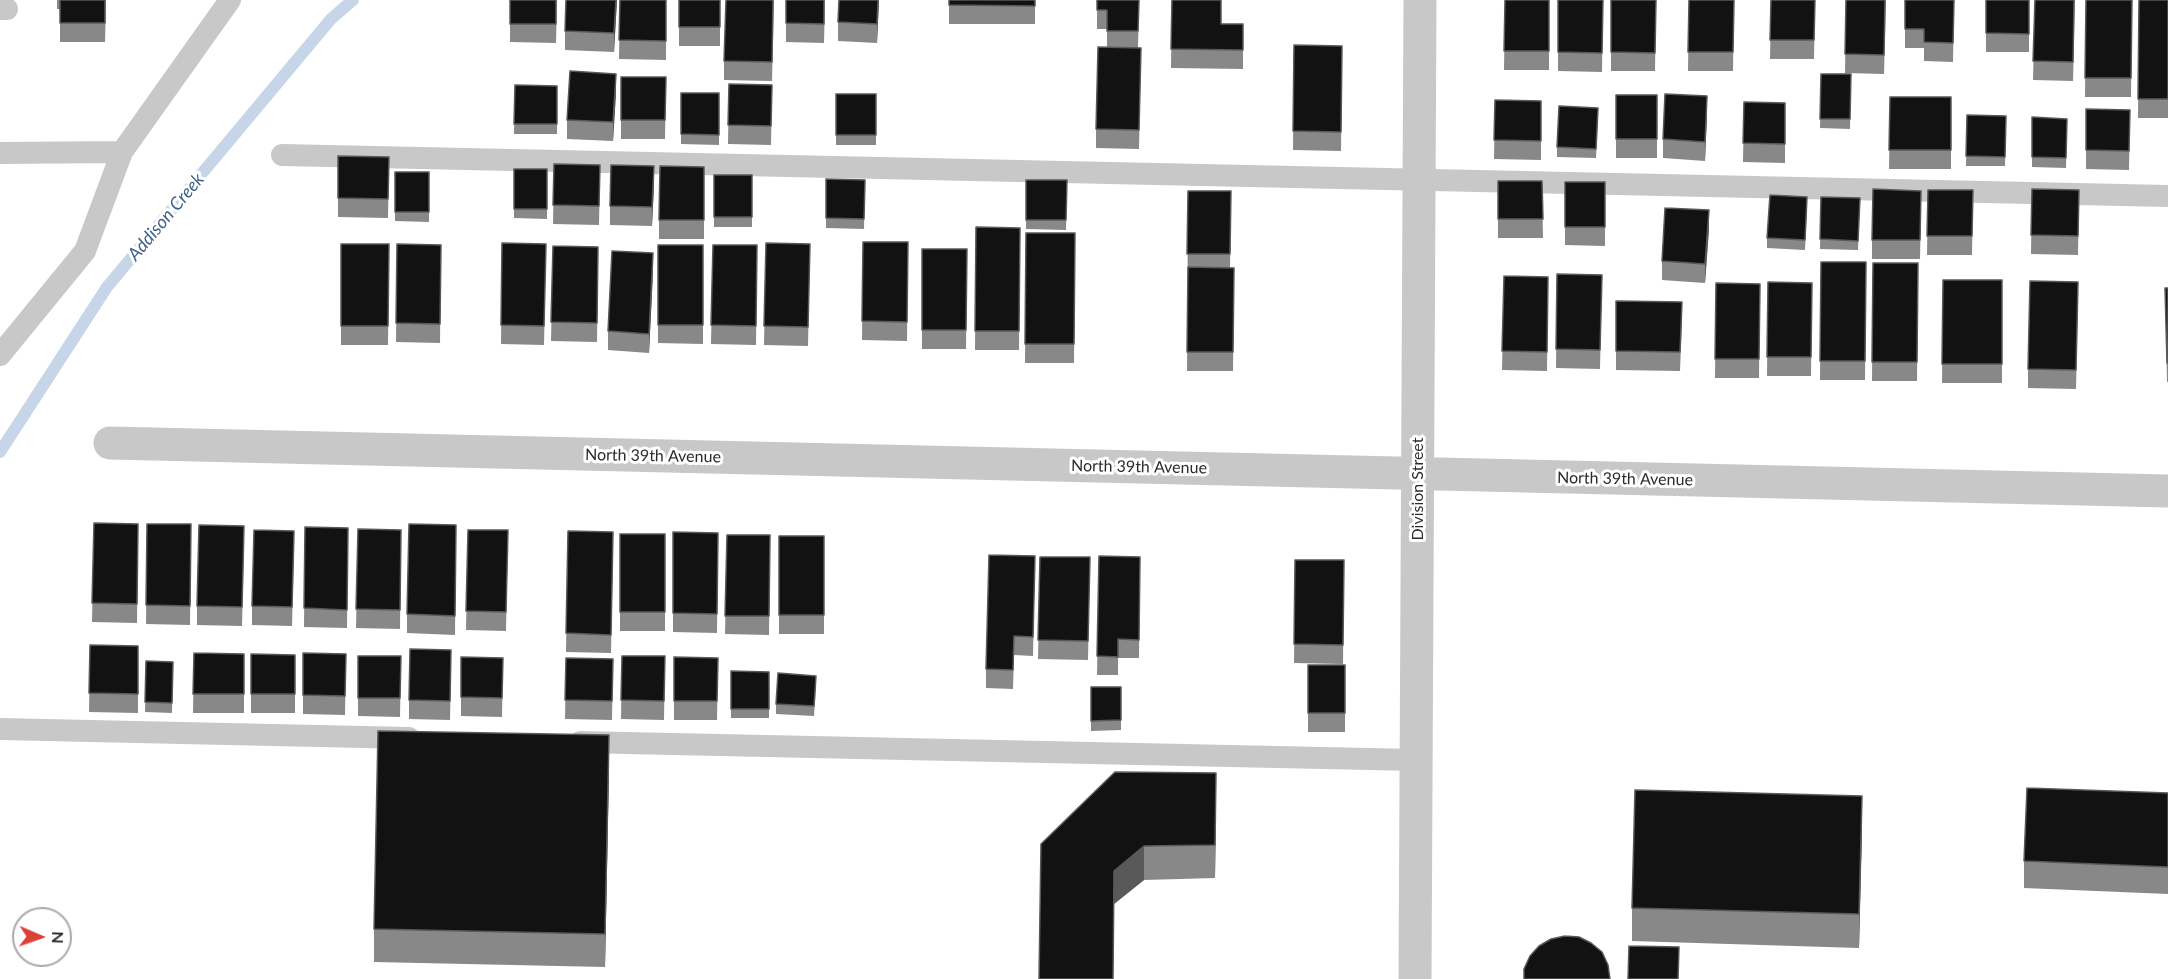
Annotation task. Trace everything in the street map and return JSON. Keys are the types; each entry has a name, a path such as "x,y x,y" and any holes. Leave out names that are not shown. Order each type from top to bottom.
{"street":[{"name":"Division Street","path":"1415,979 1420,0"},
{"name":"North 39th Avenue","path":"110,443 2168,491"}],"lane":[{"path":"0,355 85,251 122,152 230,0"},
{"path":"0,153 122,152"},
{"path":"282,155 2168,196"},
{"path":"0,729 429,738"},
{"path":"559,741 1416,760"}],"building":[{"path":"60,0 105,0 105,23 60,23"},
{"path":"510,0 556,0 556,24 510,24"},
{"path":"566,0 616,0 614,33 565,31"},
{"path":"620,0 666,0 666,41 619,40"},
{"path":"679,0 720,0 720,27 679,27"},
{"path":"726,0 773,0 772,62 724,61"},
{"path":"786,0 824,0 824,24 786,23"},
{"path":"839,0 878,0 877,24 838,22"},
{"path":"949,0 1035,0 1035,6 949,5"},
{"path":"1097,0 1139,0 1138,31 1107,31 1107,10 1097,10"},
{"path":"1172,0 1221,0 1221,24 1243,24 1243,50 1171,49"},
{"path":"1505,0 1549,0 1549,51 1504,51"},
{"path":"1558,0 1603,0 1602,53 1558,52"},
{"path":"1611,0 1656,0 1655,53 1611,52"},
{"path":"1689,0 1734,0 1733,52 1688,52"},
{"path":"1771,0 1815,0 1814,40 1770,40"},
{"path":"1846,0 1885,0 1884,55 1845,54"},
{"path":"1905,0 1954,0 1953,43 1924,42 1924,29 1905,29"},
{"path":"1986,0 2029,0 2029,34 1986,33"},
{"path":"2035,0 2074,0 2073,62 2033,61"},
{"path":"2086,0 2132,0 2131,78 2085,78"},
{"path":"2139,0 2168,0 2168,99 2138,99"},
{"path":"1294,45 1342,46 1341,132 1293,131"},
{"path":"1098,47 1141,48 1139,130 1096,129"},
{"path":"570,71 616,74 613,122 567,120"},
{"path":"1821,74 1851,74 1850,119 1820,119"},
{"path":"621,77 666,77 665,120 621,120"},
{"path":"729,84 772,85 771,126 728,125"},
{"path":"515,85 557,86 557,124 514,124"},
{"path":"681,93 719,93 719,135 681,134"},
{"path":"836,94 876,94 876,135 836,135"},
{"path":"1665,94 1707,96 1705,142 1663,139"},
{"path":"1616,95 1657,95 1657,139 1616,139"},
{"path":"1890,97 1951,97 1951,150 1889,150"},
{"path":"1495,100 1541,101 1541,141 1494,140"},
{"path":"1744,102 1785,103 1785,144 1743,143"},
{"path":"1559,106 1598,108 1596,149 1557,147"},
{"path":"2086,109 2130,110 2129,151 2086,150"},
{"path":"1967,115 2006,116 2005,157 1966,156"},
{"path":"2032,117 2067,119 2066,158 2032,157"},
{"path":"338,156 389,157 388,199 338,198"},
{"path":"554,164 600,165 599,206 553,205"},
{"path":"611,165 654,166 652,207 610,206"},
{"path":"660,166 704,167 704,220 659,220"},
{"path":"514,169 547,169 547,209 514,209"},
{"path":"395,172 429,172 429,212 395,212"},
{"path":"714,175 752,175 752,217 714,217"},
{"path":"826,179 865,180 864,219 826,218"},
{"path":"1026,180 1067,180 1066,220 1026,220"},
{"path":"1498,181 1542,181 1543,219 1498,219"},
{"path":"1565,182 1605,182 1605,227 1565,227"},
{"path":"1873,189 1921,191 1920,240 1872,240"},
{"path":"2032,189 2079,190 2078,236 2031,235"},
{"path":"1928,190 1973,190 1972,236 1927,236"},
{"path":"1188,191 1231,191 1230,254 1187,254"},
{"path":"1770,195 1807,197 1805,240 1767,238"},
{"path":"1821,197 1860,198 1858,241 1820,239"},
{"path":"1665,208 1709,210 1705,264 1662,261"},
{"path":"976,227 1020,228 1019,331 975,331"},
{"path":"1026,233 1075,233 1074,344 1025,344"},
{"path":"863,242 908,242 907,322 862,321"},
{"path":"502,243 546,244 544,326 501,325"},
{"path":"766,243 810,244 808,327 764,326"},
{"path":"341,244 389,244 388,326 341,326"},
{"path":"397,244 441,245 440,324 396,323"},
{"path":"658,245 703,245 703,325 658,325"},
{"path":"713,245 757,245 756,326 711,325"},
{"path":"553,246 598,247 597,323 551,322"},
{"path":"922,249 967,249 966,330 922,330"},
{"path":"612,251 653,253 649,334 608,331"},
{"path":"1821,262 1866,262 1865,361 1820,361"},
{"path":"1873,263 1918,263 1917,362 1872,362"},
{"path":"1188,267 1234,268 1233,352 1187,352"},
{"path":"1557,274 1602,275 1600,350 1556,349"},
{"path":"1504,276 1548,277 1547,352 1502,351"},
{"path":"1943,280 2002,280 2002,364 1942,364"},
{"path":"2030,281 2078,282 2076,370 2028,369"},
{"path":"1768,282 1812,283 1811,357 1767,357"},
{"path":"1716,283 1760,284 1759,359 1715,359"},
{"path":"2165,288 2168,288 2168,363 2167,363"},
{"path":"1616,301 1682,302 1680,352 1616,351"},
{"path":"94,523 138,524 137,604 92,603"},
{"path":"147,524 191,524 190,606 146,605"},
{"path":"409,524 456,525 455,616 407,614"},
{"path":"199,525 244,526 242,607 197,606"},
{"path":"305,527 348,528 347,610 304,608"},
{"path":"358,529 401,530 400,610 356,609"},
{"path":"254,530 294,531 292,607 252,606"},
{"path":"468,530 508,530 506,612 466,611"},
{"path":"568,531 613,532 611,635 566,633"},
{"path":"673,532 718,533 717,614 673,613"},
{"path":"620,534 665,534 665,612 620,612"},
{"path":"727,535 770,535 769,616 725,616"},
{"path":"779,536 824,536 824,615 779,615"},
{"path":"989,555 1035,556 1033,637 1014,636 1013,670 986,669"},
{"path":"1099,556 1140,557 1139,640 1118,639 1118,657 1097,656"},
{"path":"1040,557 1090,557 1088,641 1038,640"},
{"path":"1295,560 1344,560 1343,645 1294,644"},
{"path":"90,645 138,646 138,694 89,693"},
{"path":"410,649 451,650 450,701 409,700"},
{"path":"194,653 244,654 244,694 193,694"},
{"path":"303,653 346,654 345,696 303,695"},
{"path":"251,654 295,655 295,694 251,694"},
{"path":"358,656 401,656 400,698 358,698"},
{"path":"622,656 665,656 664,701 621,700"},
{"path":"461,657 503,658 502,698 461,697"},
{"path":"674,657 718,658 717,701 674,701"},
{"path":"566,658 613,659 612,701 565,700"},
{"path":"146,661 173,662 172,703 145,702"},
{"path":"1308,665 1345,665 1345,713 1308,713"},
{"path":"731,671 769,672 769,709 731,709"},
{"path":"778,673 816,676 814,706 776,704"},
{"path":"1091,687 1121,687 1121,720 1091,721"},
{"path":"378,731 609,735 605,934 374,929"},
{"path":"1115,772 1216,773 1215,845 1144,846 1114,871 1113,979 1039,979 1041,844"},
{"path":"2027,788 2168,793 2168,867 2024,861"},
{"path":"1635,790 1862,796 1859,914 1632,908"},
{"path":"1565,936 1579,937 1602,952 1608,965 1610,979 1524,979 1524,969 1530,956 1539,946 1551,939"},
{"path":"1629,946 1679,947 1678,979 1628,979"}],"waterway":[{"name":"Addison Creek","path":"0,452 107,287 331,19 353,0"}]}
